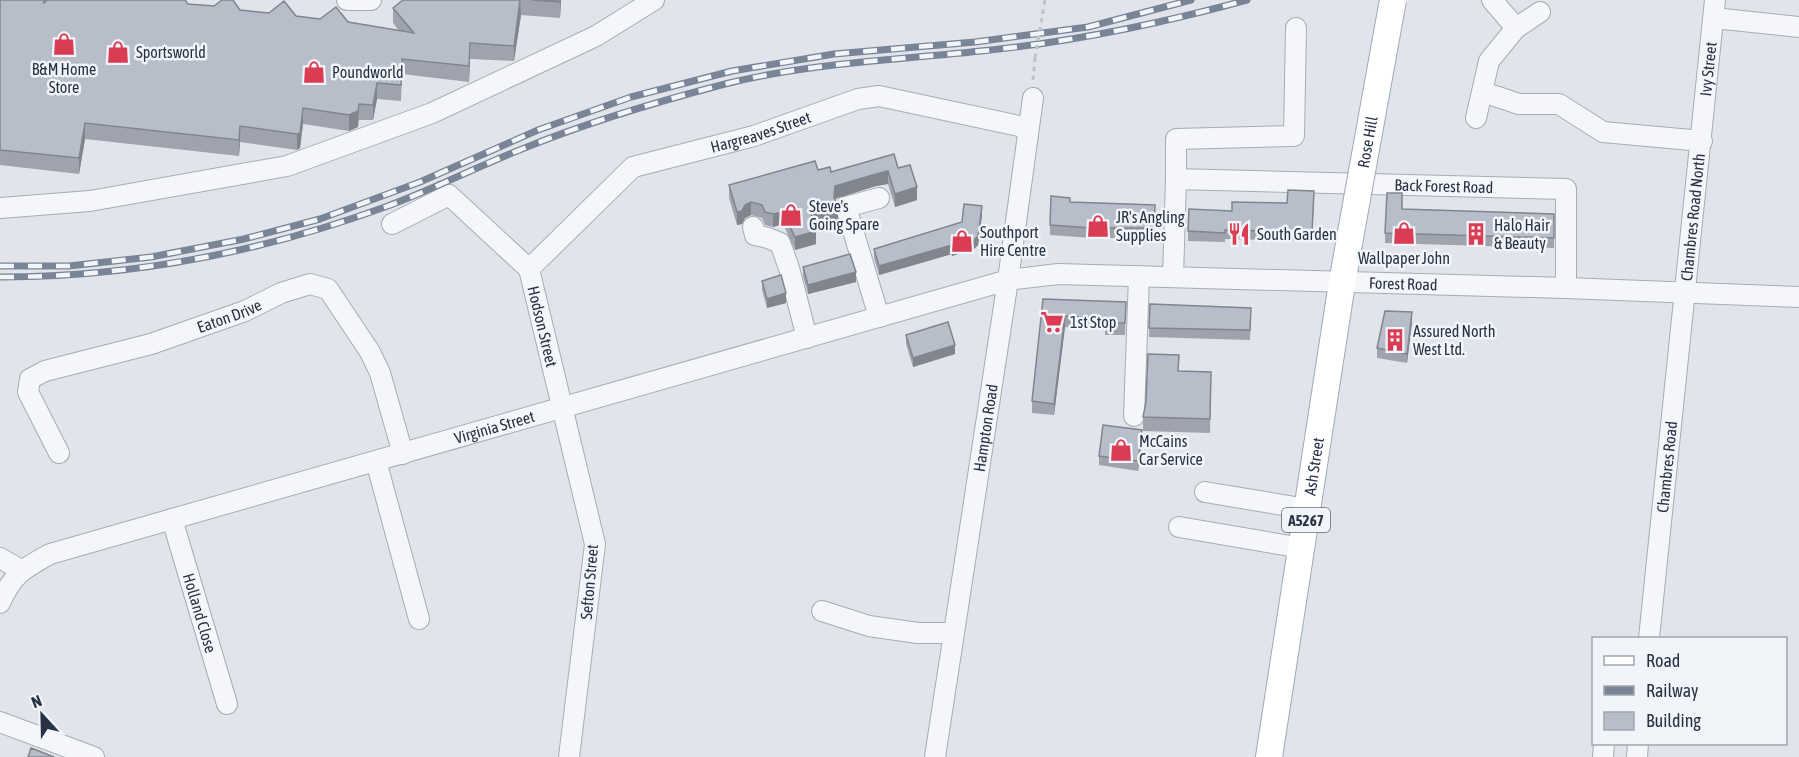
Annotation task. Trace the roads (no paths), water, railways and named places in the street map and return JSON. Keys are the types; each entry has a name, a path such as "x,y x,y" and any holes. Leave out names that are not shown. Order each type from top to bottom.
{"main road":[{"name":"Rose Hill","path":"1342,283 1393,0"},
{"name":"Ash Street","path":"1269,757 1342,283"}],"street":[{"path":"347,0 371,0"},
{"path":"0,208 90,201 287,166 432,113 596,36 654,0"},
{"path":"1492,0 1516,28"},
{"path":"1714,9 1799,27"},
{"name":"Ivy Street","path":"1702,141 1714,9"},
{"path":"1476,118 1489,61 1516,28 1540,12"},
{"path":"1173,277 1176,139 1294,136 1296,28"},
{"name":"Hampton Road","path":"935,757 1008,280 1033,90"},
{"path":"1483,92 1519,104 1558,104 1603,132 1702,141"},
{"name":"Hargreaves Street","path":"529,269 633,167 754,136 858,99 879,96 1028,128"},
{"name":"Chambres Road North","path":"1684,294 1702,141"},
{"name":"Back Forest Road","path":"1176,179 1566,189 1566,288"},
{"name":"Hodson Street","path":"392,224 449,195 529,269 563,409"},
{"path":"879,198 846,207 879,317"},
{"path":"753,227 755,235 780,243 789,268 807,338"},
{"name":"Forest Road","path":"1008,280 1058,274 1799,297"},
{"path":"1134,416 1139,276"},
{"name":"Virginia Street","path":"0,603 8,587 21,570 50,554 1008,280"},
{"name":"Eaton Drive","path":"59,453 28,392 30,379 45,371 151,344 244,311 281,293 310,284 328,289 370,352 380,373 403,454"},
{"name":"Chambres Road","path":"1649,637 1684,294"},
{"name":"Sefton Street","path":"563,409 595,544 569,757"},
{"path":"376,461 419,619"},
{"path":"1205,492 1308,508"},
{"name":"Holland Close","path":"172,519 227,704"},
{"path":"1179,527 1302,548"},
{"path":"0,558 21,570"},
{"path":"822,611 869,627 918,633 954,633"},
{"path":"0,723 94,757"}],"railway":[{"path":"0,266 69,266 151,257 244,239 320,219 420,182 538,130 631,97 732,71 834,54 975,42 1088,27 1191,0"},
{"path":"0,277 49,276 147,267 196,259 292,237 385,207 522,149 597,121 673,98 756,77 820,67 1048,43 1181,17 1247,0"}],"place":[{"name":"B&M Home Store","path":"64,44"},
{"name":"Sportsworld","path":"118,52"},
{"name":"Poundworld","path":"314,72"},
{"name":"Steve's Going Spare","path":"791,215"},
{"name":"JR's Angling Supplies","path":"1098,226"},
{"name":"Wallpaper John","path":"1404,233"},
{"name":"South Garden","path":"1239,234"},
{"name":"Halo Hair & Beauty","path":"1476,234"},
{"name":"Southport Hire Centre","path":"962,241"},
{"name":"1st Stop","path":"1052,322"},
{"name":"Assured North West Ltd.","path":"1395,340"},
{"name":"McCains Car Service","path":"1121,450"}]}
